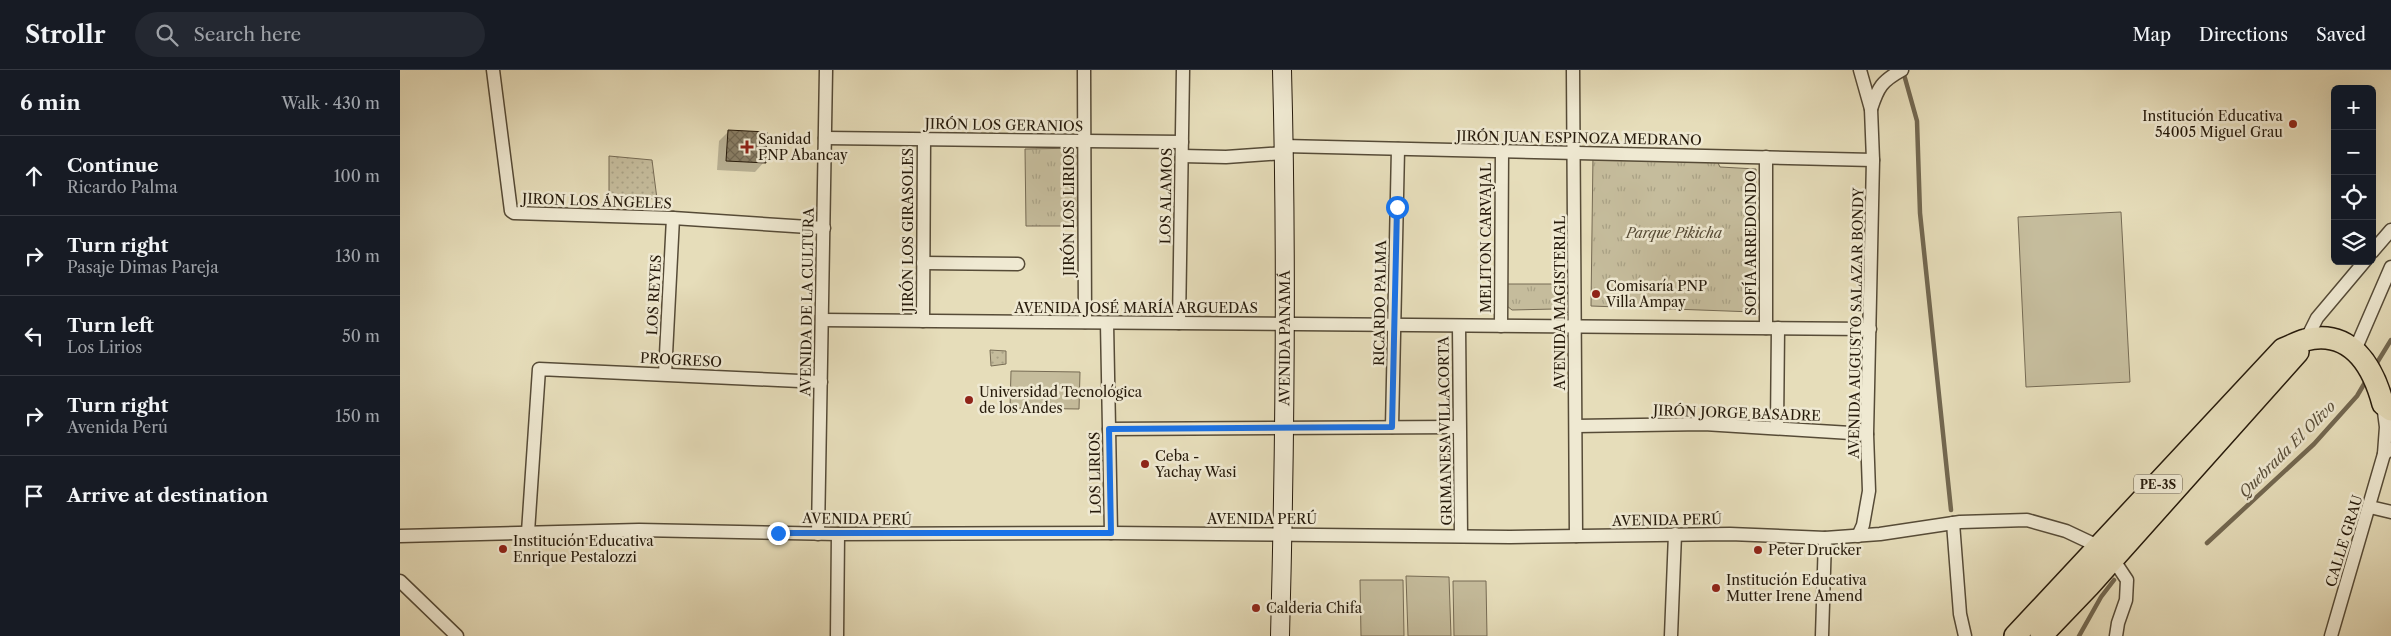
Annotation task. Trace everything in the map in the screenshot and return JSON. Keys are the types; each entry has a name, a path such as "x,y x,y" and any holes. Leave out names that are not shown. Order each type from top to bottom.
{"highway":[{"name":"PE-3S","path":"2015,636 2106,553 2283,349 2306,340 2338,341 2360,356"},
{"path":"2360,356 2384,401"},
{"path":"2041,636 2106,553"}],"street":[{"name":"JIRON LOS ÁNGELES","path":"493,70 511,211 514,213 673,218 824,228"},
{"name":"AVENIDA DE LA CULTURA","path":"818,534 826,70"},
{"name":"JIRÓN LOS LIRIOS","path":"1084,70 1085,322"},
{"name":"LOS ALAMOS","path":"1179,323 1184,70"},
{"name":"AVENIDA PANAMÁ","path":"1280,636 1284,150 1282,70"},
{"name":"AVENIDA MAGISTERIAL","path":"1573,70 1576,536"},
{"path":"1860,70 1871,109"},
{"path":"1871,109 1876,92 1883,82 1898,73"},
{"name":"AVENIDA AUGUSTO SALAZAR BONDY","path":"1858,536 1863,525 1869,491 1867,434 1870,329 1871,109"},
{"name":"JIRÓN LOS GERANIOS","path":"825,138 1182,142"},
{"name":"JIRÓN LOS GIRASOLES","path":"923,321 924,139"},
{"name":"RICARDO PALMA","path":"1392,427 1398,149"},
{"name":"JIRÓN JUAN ESPINOZA MEDRANO","path":"1284,150 1502,150 1872,160"},
{"path":"1182,156 1226,157 1284,150"},
{"name":"MELITON CARVAJAL","path":"1501,326 1502,150"},
{"name":"SOFÍA ARREDONDO","path":"1766,157 1772,328 1778,428"},
{"name":"LOS REYES","path":"665,374 673,218"},
{"path":"2376,247 2391,230"},
{"path":"923,263 1018,264"},
{"path":"2306,340 2317,318 2362,265"},
{"path":"2360,356 2391,267"},
{"name":"AVENIDA JOSÉ MARÍA ARGUEDAS","path":"822,320 1870,329"},
{"name":"LOS LIRIOS","path":"1107,322 1111,533"},
{"name":"GRIMANESA VILLACORTA","path":"1459,326 1461,536"},
{"name":"PROGRESO","path":"528,532 540,369 821,382"},
{"name":"CALLE GRAU","path":"2331,636 2388,451 2384,401"},
{"name":"JIRÓN JORGE BASADRE","path":"1576,426 1704,424 1867,434"},
{"path":"1109,429 1459,427"},
{"path":"2370,507 2391,512"},
{"name":"AVENIDA PERÚ","path":"400,536 639,530 818,534 1111,533 1576,536 1730,534 1825,538 1858,536 1953,523 2009,519 2027,520 2066,531 2106,553"},
{"path":"1953,523 1960,614 1966,636"},
{"path":"837,636 838,534"},
{"path":"1671,636 1675,534"},
{"path":"1822,636 1825,538"},
{"path":"2106,553 2127,580 2126,600 2118,623 2116,636"},
{"path":"400,581 457,636"}],"green space":[{"path":"1081,148 1077,226 1026,226 1025,149"},
{"name":"Parque Pikicha","path":"1593,154 1716,159 1720,167 1756,169 1754,312 1591,306"},
{"path":"609,156 652,160 657,199 609,196"},
{"path":"2121,212 2130,382 2026,387 2018,217"},
{"path":"1507,284 1559,284 1559,306 1555,309 1512,310 1507,306"},
{"path":"990,350 1006,351 1006,364 991,366"},
{"path":"1011,371 1080,372 1079,409 1010,408"},
{"path":"1406,576 1449,577 1451,636 1408,636"},
{"path":"1360,580 1403,580 1404,636 1361,636"},
{"path":"1453,581 1486,581 1487,636 1454,636"}],"building":[{"name":"Sanidad PNP Abancay","path":"728,130 767,132 766,163 726,161"}],"waterway":[{"path":"1903,71 1917,121 1920,213 1951,510"},
{"name":"Quebrada El Olivo","path":"2375,366 2391,340"},
{"name":"Quebrada El Olivo","path":"2207,543 2314,444 2357,396 2367,379"},
{"name":"Quebrada El Olivo","path":"2079,636 2101,597 2114,580"}],"place":[{"name":"Institución Educativa 54005 Miguel Grau","path":"2293,124"},
{"name":"Sanidad PNP Abancay","path":"747,147"},
{"name":"Comisaría PNP Villa Ampay","path":"1596,294"},
{"name":"Universidad Tecnológica de los Andes","path":"969,400"},
{"name":"Ceba - Yachay Wasi","path":"1145,464"},
{"name":"Institución Educativa Enrique Pestalozzi","path":"503,549"},
{"name":"Peter Drucker","path":"1758,550"},
{"name":"Institución Educativa Mutter Irene Amend","path":"1716,588"},
{"name":"Calderia Chifa","path":"1256,608"}],"route":[{"path":"778,533 1111,533 1109,429 1392,427 1397,207"}]}
